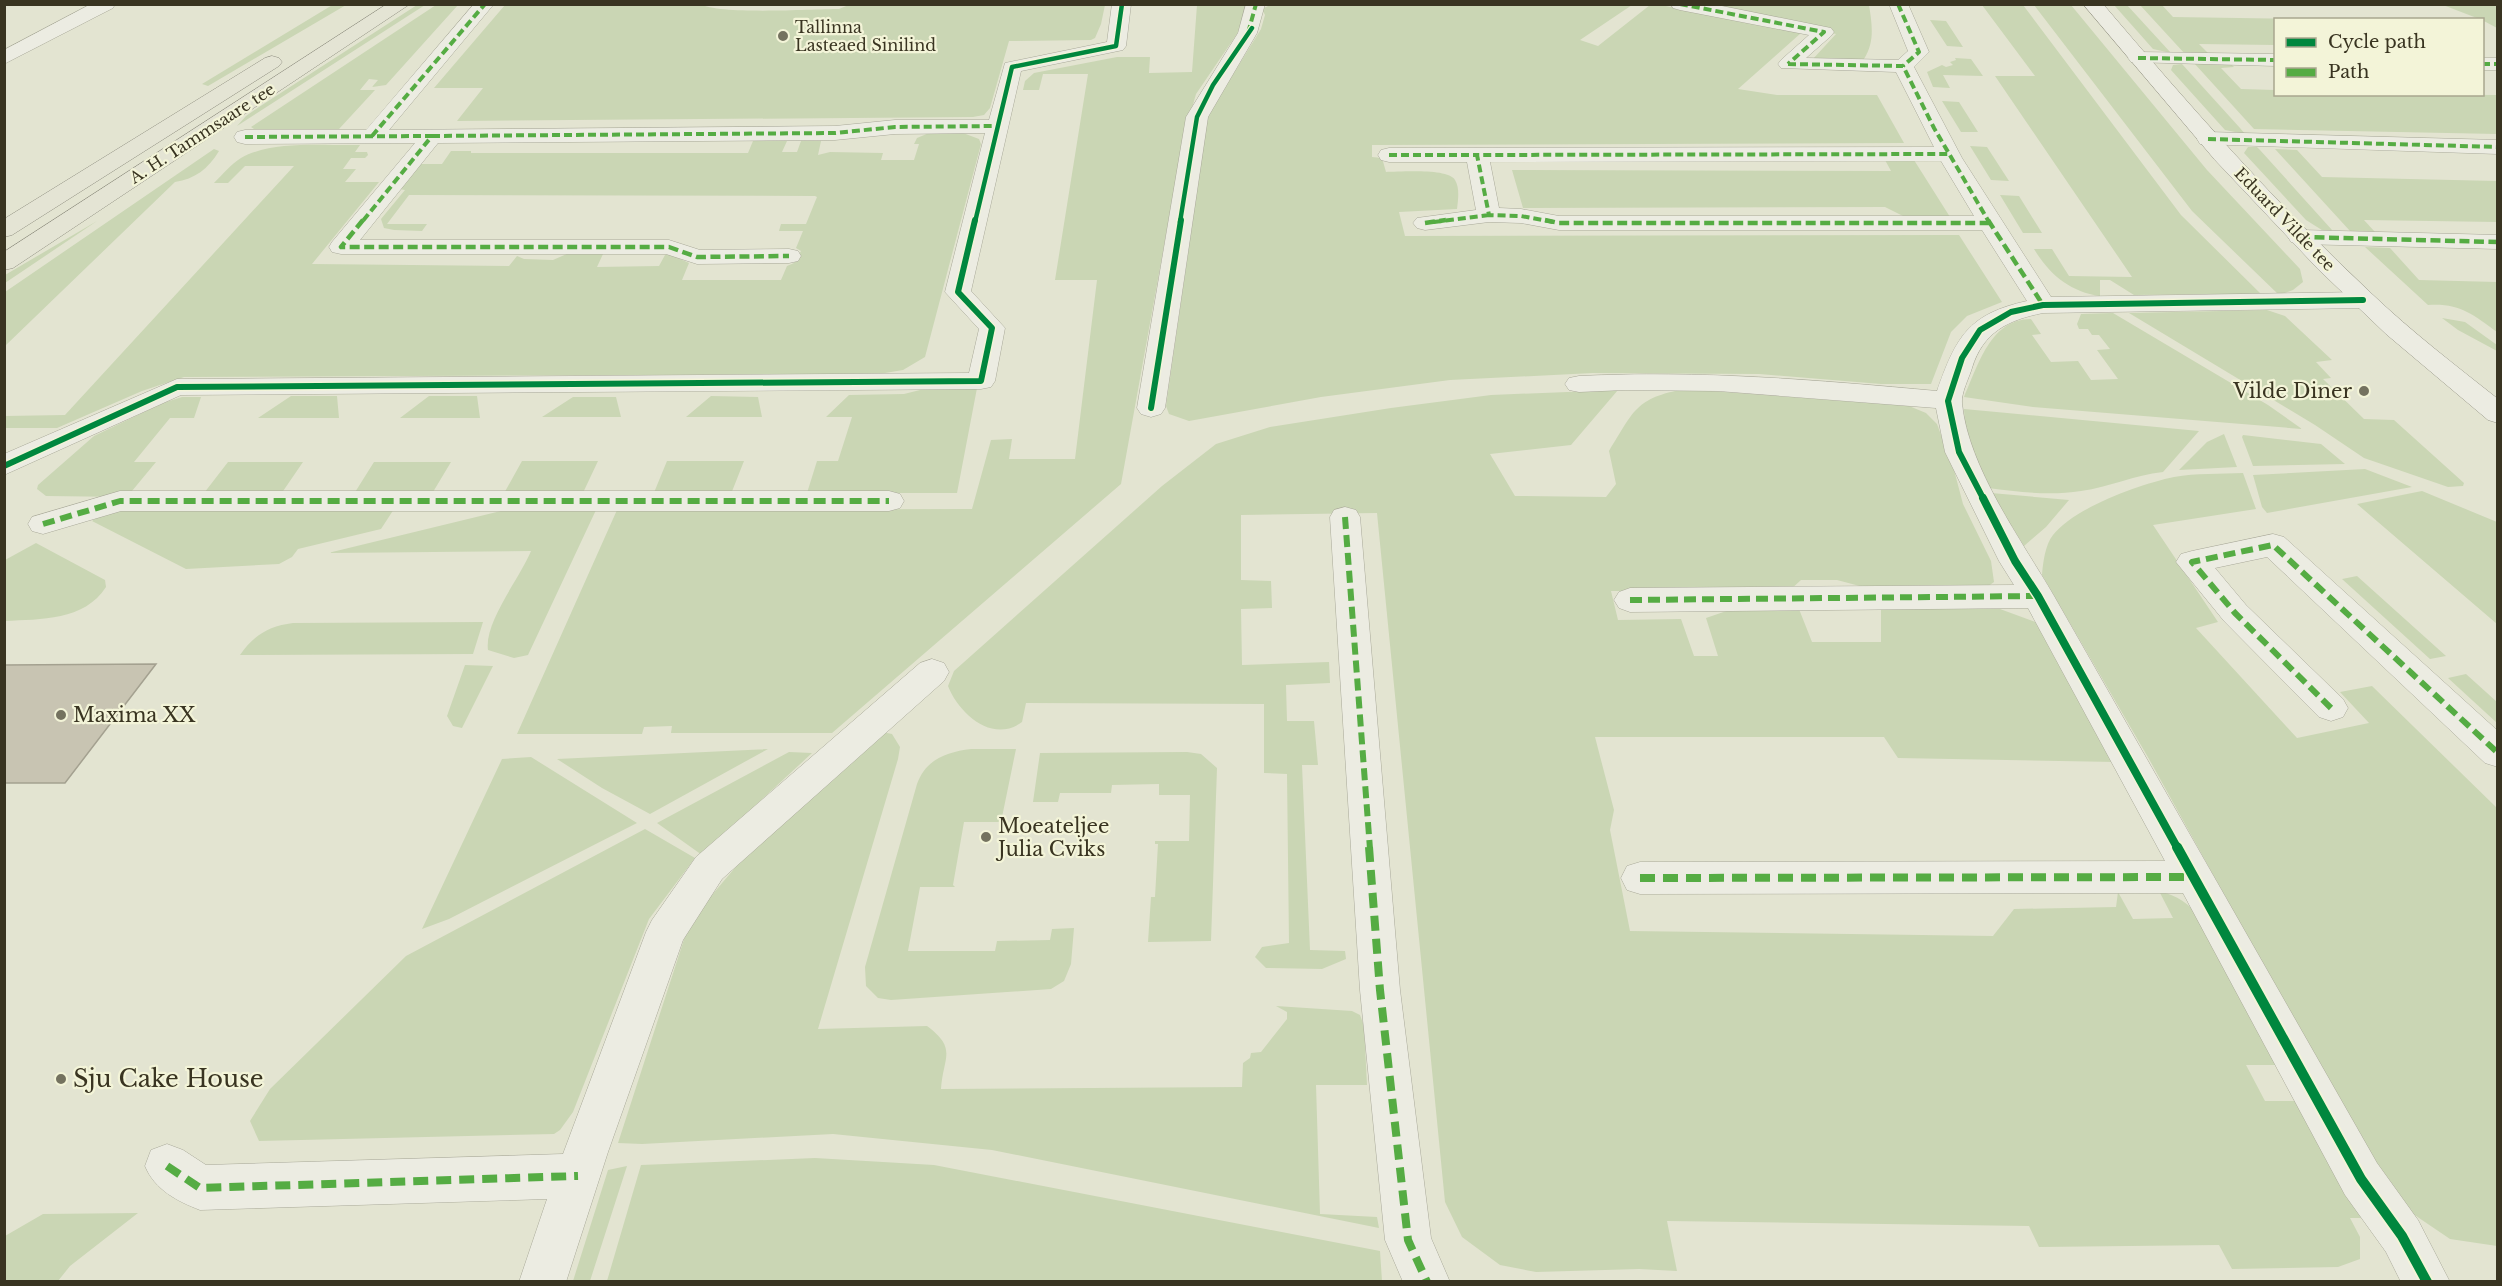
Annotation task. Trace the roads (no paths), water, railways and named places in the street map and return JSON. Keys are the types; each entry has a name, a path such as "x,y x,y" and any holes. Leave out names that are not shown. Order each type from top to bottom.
{"main road":[{"name":"A. H. Tammsaare tee","path":"4,263 401,4"},
{"name":"A. H. Tammsaare tee","path":"4,230 139,143 285,54"}],"street":[{"path":"4,58 106,4"},
{"path":"372,136 485,4"},
{"path":"4,466 177,387 981,381 992,328 958,292 1012,67 1116,46 1122,4"},
{"path":"1680,4 1824,33 1788,64 1903,66 1919,51 1898,4"},
{"name":"Eduard Vilde tee","path":"2092,4 2208,139 2300,237 2363,300 2498,414"},
{"path":"1151,408 1197,117 1256,11"},
{"path":"2138,58 2274,60"},
{"path":"1903,66 1948,154 1989,223 2043,305"},
{"path":"245,137 835,133 895,127 996,126"},
{"path":"432,136 342,247 669,247 697,257 789,256"},
{"path":"2208,139 2498,147"},
{"path":"1389,155 1948,154"},
{"path":"1476,155 1490,215"},
{"path":"1425,223 1490,215 1521,216 1559,223 1989,223"},
{"path":"2300,237 2498,242"},
{"path":"2363,300 2043,305 2011,312 1980,330 1962,358 1948,401 1959,452 2015,561 2038,596 2361,1179 2402,1236 2427,1281"},
{"path":"1579,384 1630,380 1769,385 1948,401"},
{"path":"43,524 120,501 889,501"},
{"path":"1344,517 1380,990 1408,1239 1427,1281"},
{"path":"2331,708 2235,613 2193,562 2273,545 2498,753"},
{"path":"1630,600 2038,596"},
{"path":"542,1281 666,932 709,868 842,748 932,672"},
{"path":"1640,878 2195,877"},
{"path":"167,1166 200,1188 578,1176"}],"place":[{"name":"Tallinna Lasteaed Sinilind","path":"783,36"},
{"name":"Vilde Diner","path":"2364,391"},
{"name":"Maxima XX","path":"61,715"},
{"name":"Moeateljee Julia Cviks","path":"986,837"},
{"name":"Sju Cake House","path":"61,1079"}]}
